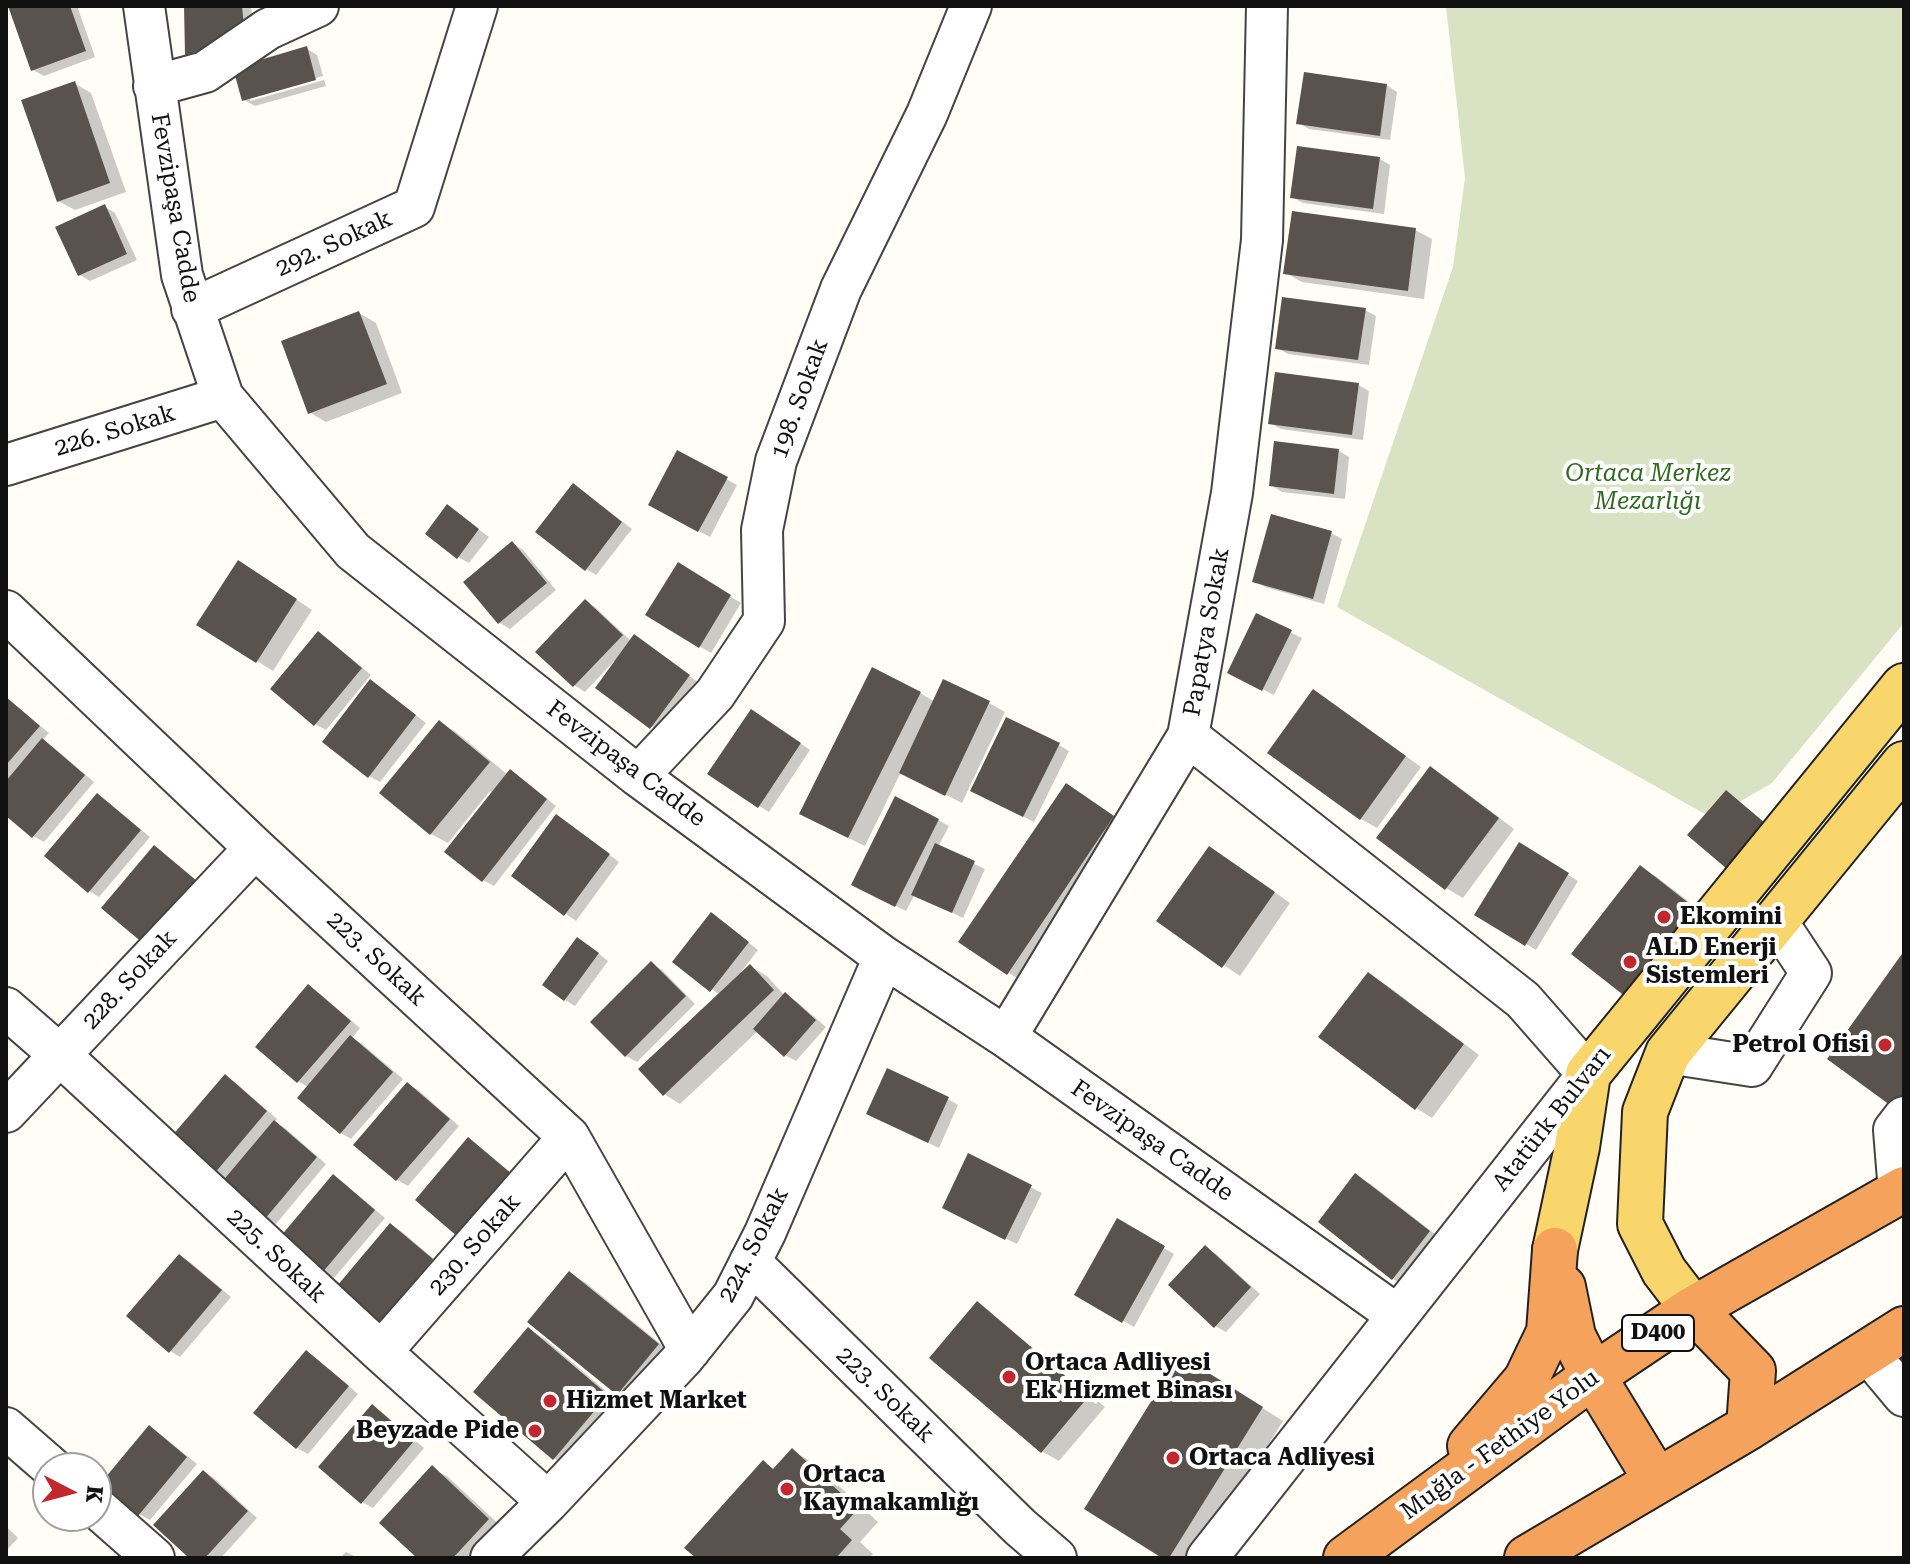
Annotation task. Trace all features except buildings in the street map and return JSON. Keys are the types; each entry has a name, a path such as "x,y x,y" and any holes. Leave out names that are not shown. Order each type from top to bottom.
{"highway":[{"name":"Muğla - Fethiye Yolu","path":"1346,1558 1593,1376 1693,1309 1902,1190"},
{"path":"1555,1250 1573,1336 1593,1376 1657,1481"},
{"path":"1426,1499 1526,1380 1549,1332 1555,1250"},
{"path":"1693,1309 1753,1371 1749,1427"},
{"path":"1527,1558 1749,1427 1904,1329"}],"main road":[{"name":"Atatürk Bulvarı","path":"1588,1074 1904,686"},
{"path":"1693,1309 1664,1271 1640,1224 1645,1112 1668,1053 1904,764"},
{"path":"1555,1250 1577,1147 1588,1074"}],"street":[{"name":"Fevzipaşa Cadde","path":"144,6 182,275 223,397 353,551 638,776 884,957 1006,1037 1397,1315"},
{"path":"154,86 205,72 268,29 318,6"},
{"name":"292. Sokak","path":"192,309 414,207 477,6"},
{"name":"198. Sokak","path":"638,776 715,694 764,621 762,530 776,461 841,289 927,114 971,6"},
{"name":"Papatya Sokak","path":"1267,6 1262,240 1232,493 1188,736 1523,1000 1588,1074"},
{"name":"226. Sokak","path":"6,465 223,397"},
{"name":"223. Sokak","path":"6,611 255,848 569,1137 690,1350"},
{"path":"1006,1037 1188,736"},
{"name":"228. Sokak","path":"6,1112 255,848"},
{"path":"1668,1053 1752,1066 1811,973 1776,920"},
{"name":"224. Sokak","path":"491,1558 548,1502 690,1350 733,1296 765,1233 884,957"},
{"name":"225. Sokak","path":"6,1008 548,1502"},
{"name":"Atatürk Bulvarı","path":"1207,1558 1588,1074"},
{"path":"1902,1190 1894,1130 1904,1117"},
{"name":"230. Sokak","path":"381,1352 569,1137"},
{"name":"223. Sokak","path":"750,1262 1020,1527 1056,1558"},
{"path":"1868,1353 1904,1396"},
{"path":"6,1428 34,1452"},
{"path":"112,1521 154,1558"}],"green space":[{"name":"Ortaca Merkez Mezarlığı","path":"1446,6 1904,6 1904,623 1772,783 1712,818 1337,607 1453,267 1465,178"}],"place":[{"name":"Ekomini","path":"1664,917"},
{"name":"ALD Enerji Sistemleri","path":"1630,962"},
{"name":"Petrol Ofisi","path":"1885,1045"},
{"name":"Ortaca Adliyesi Ek Hizmet Binası","path":"1009,1377"},
{"name":"Hizmet Market","path":"550,1401"},
{"name":"Beyzade Pide","path":"535,1431"},
{"name":"Ortaca Adliyesi","path":"1173,1458"},
{"name":"Ortaca Kaymakamlığı","path":"787,1489"}]}
